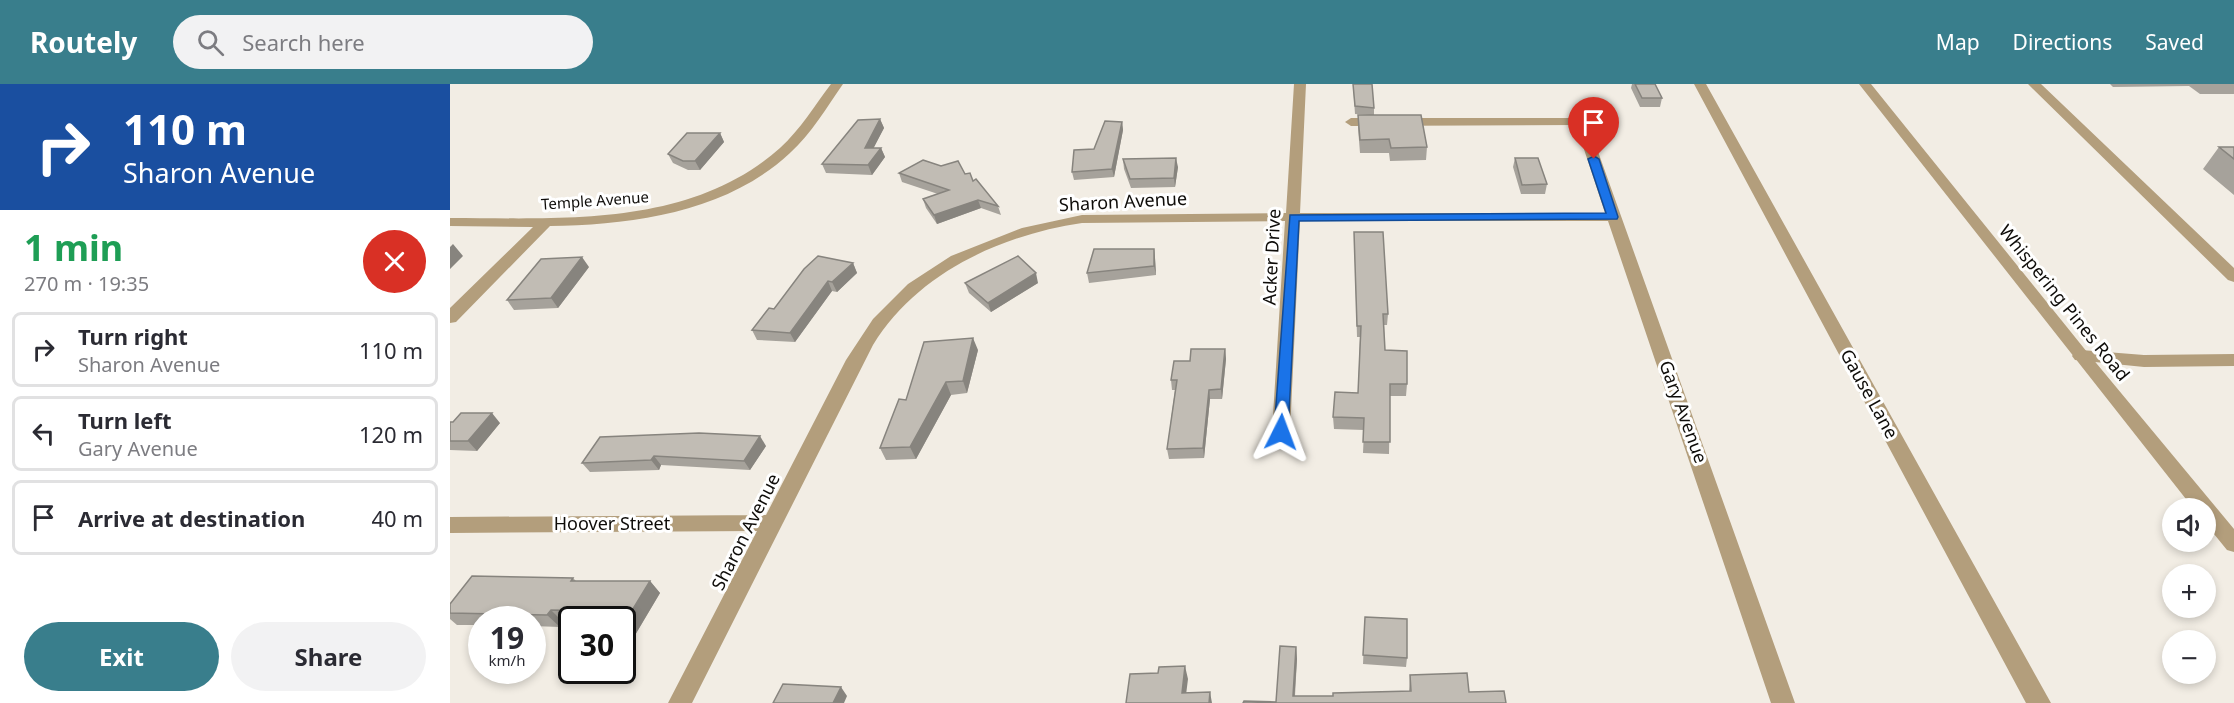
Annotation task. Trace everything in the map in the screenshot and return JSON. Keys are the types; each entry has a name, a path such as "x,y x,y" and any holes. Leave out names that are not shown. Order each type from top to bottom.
{"street":[{"name":"Temple Avenue","path":"450,222 620,219 651,214 701,200 724,191 752,175 789,147 837,84"},
{"name":"Acker Drive","path":"1281,432 1300,84"},
{"name":"Gause Lane","path":"1700,84 2039,703"},
{"name":"Whispering Pines Road","path":"1865,84 2234,544"},
{"path":"2034,84 2234,277"},
{"name":"Gary Avenue","path":"1351,122 1581,121 1783,703"},
{"name":"Sharon Avenue","path":"680,703 774,523 855,360 893,305 940,269 965,255 1011,236 1078,220 1131,217 1613,217"},
{"path":"450,318 547,221"},
{"path":"2081,356 2144,361 2234,360"},
{"name":"Hoover Street","path":"450,525 774,523"}],"building":[{"path":"1353,84 1372,84 1374,108 1355,106"},
{"path":"1635,84 1655,84 1662,98 1642,98"},
{"path":"1358,115 1421,115 1427,147 1391,148 1389,139 1360,140"},
{"path":"880,119 865,148 881,148 868,165 822,164 858,120"},
{"path":"1105,121 1122,122 1112,169 1072,172 1074,150 1094,149"},
{"path":"687,133 720,133 695,161 683,161 668,154"},
{"path":"2219,147 2234,147 2234,159"},
{"path":"1176,158 1174,178 1130,179 1123,159"},
{"path":"1515,158 1538,158 1547,184 1522,185"},
{"path":"923,160 941,166 958,161 965,174 970,173 973,181 976,179 998,206 978,200 934,215 923,199 949,190 899,173"},
{"path":"1354,232 1383,232 1388,314 1383,314 1385,350 1407,351 1407,384 1390,384 1390,442 1363,442 1364,418 1333,417 1335,392 1358,393 1361,326 1357,326"},
{"path":"1094,249 1154,249 1154,266 1087,273"},
{"path":"818,256 853,263 832,282 828,281 790,333 752,330 769,308 774,309 804,269"},
{"path":"1018,256 1036,273 988,303 965,283"},
{"path":"582,257 551,298 507,300 541,259"},
{"path":"973,338 963,381 946,382 910,447 880,448 899,399 906,400 924,342"},
{"path":"1191,349 1225,349 1221,389 1209,390 1203,448 1167,449 1177,380 1171,380 1174,361 1190,361"},
{"path":"461,413 492,413 468,441 450,441 450,422 453,422"},
{"path":"699,433 760,436 744,461 654,456 651,460 582,463 600,437"},
{"path":"472,576 573,578 571,581 650,581 635,606 558,606 558,610 551,610 547,615 546,606 468,606 468,613 450,613 450,604"},
{"path":"1365,617 1407,619 1407,658 1363,655"},
{"path":"1280,646 1296,647 1293,696 1411,691 1410,675 1467,673 1469,692 1504,691 1506,703 1243,703 1244,701 1276,702"},
{"path":"1185,666 1182,693 1210,692 1209,703 1126,703 1130,674 1158,673 1159,667"},
{"path":"783,684 841,687 833,703 773,703"}],"route":[{"path":"1281,432 1294,217 1613,217 1594,159"}]}
